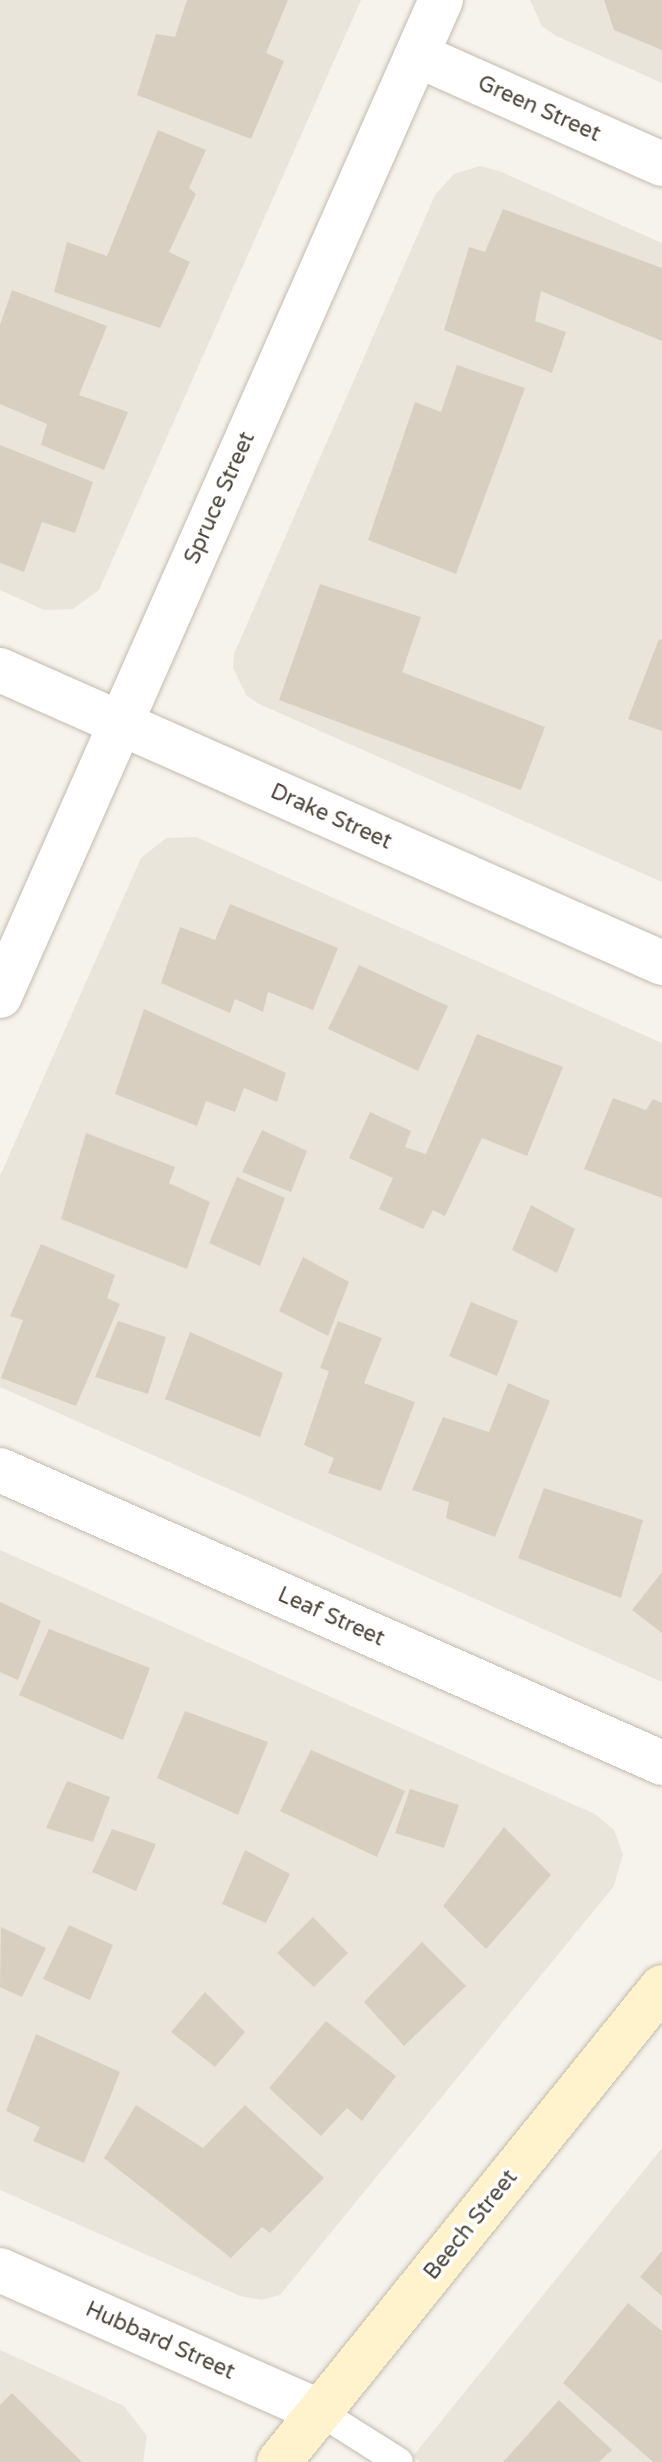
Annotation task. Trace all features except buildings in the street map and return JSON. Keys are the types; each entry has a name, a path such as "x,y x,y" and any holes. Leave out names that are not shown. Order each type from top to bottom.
{"street":[{"name":"Spruce Street","path":"0,996 441,0"},
{"name":"Green Street","path":"417,55 662,164"},
{"name":"Drake Street","path":"0,670 662,963"},
{"name":"Leaf Street","path":"0,1470 662,1763"},
{"name":"Beech Street","path":"279,2462 662,1987"},
{"name":"Hubbard Street","path":"0,2270 320,2412"}],"lane":[{"path":"320,2412 399,2462"}],"shaded area":[{"path":"0,0 361,0 99,590 73,609 44,610 0,590"},
{"path":"530,0 662,0 662,83 556,36 542,26"},
{"path":"480,166 499,171 662,243 662,882 259,704 246,695 233,668 234,654 435,195 454,174"},
{"path":"196,837 662,1043 662,1682 0,1387 0,1176 141,858 166,838"},
{"path":"0,1550 595,1814 614,1830 623,1854 614,1886 280,2295 262,2300 240,2296 0,2190"},
{"path":"662,2148 662,2462 420,2462 413,2456"},
{"path":"0,2350 124,2406 147,2436 143,2462 0,2462"}]}
